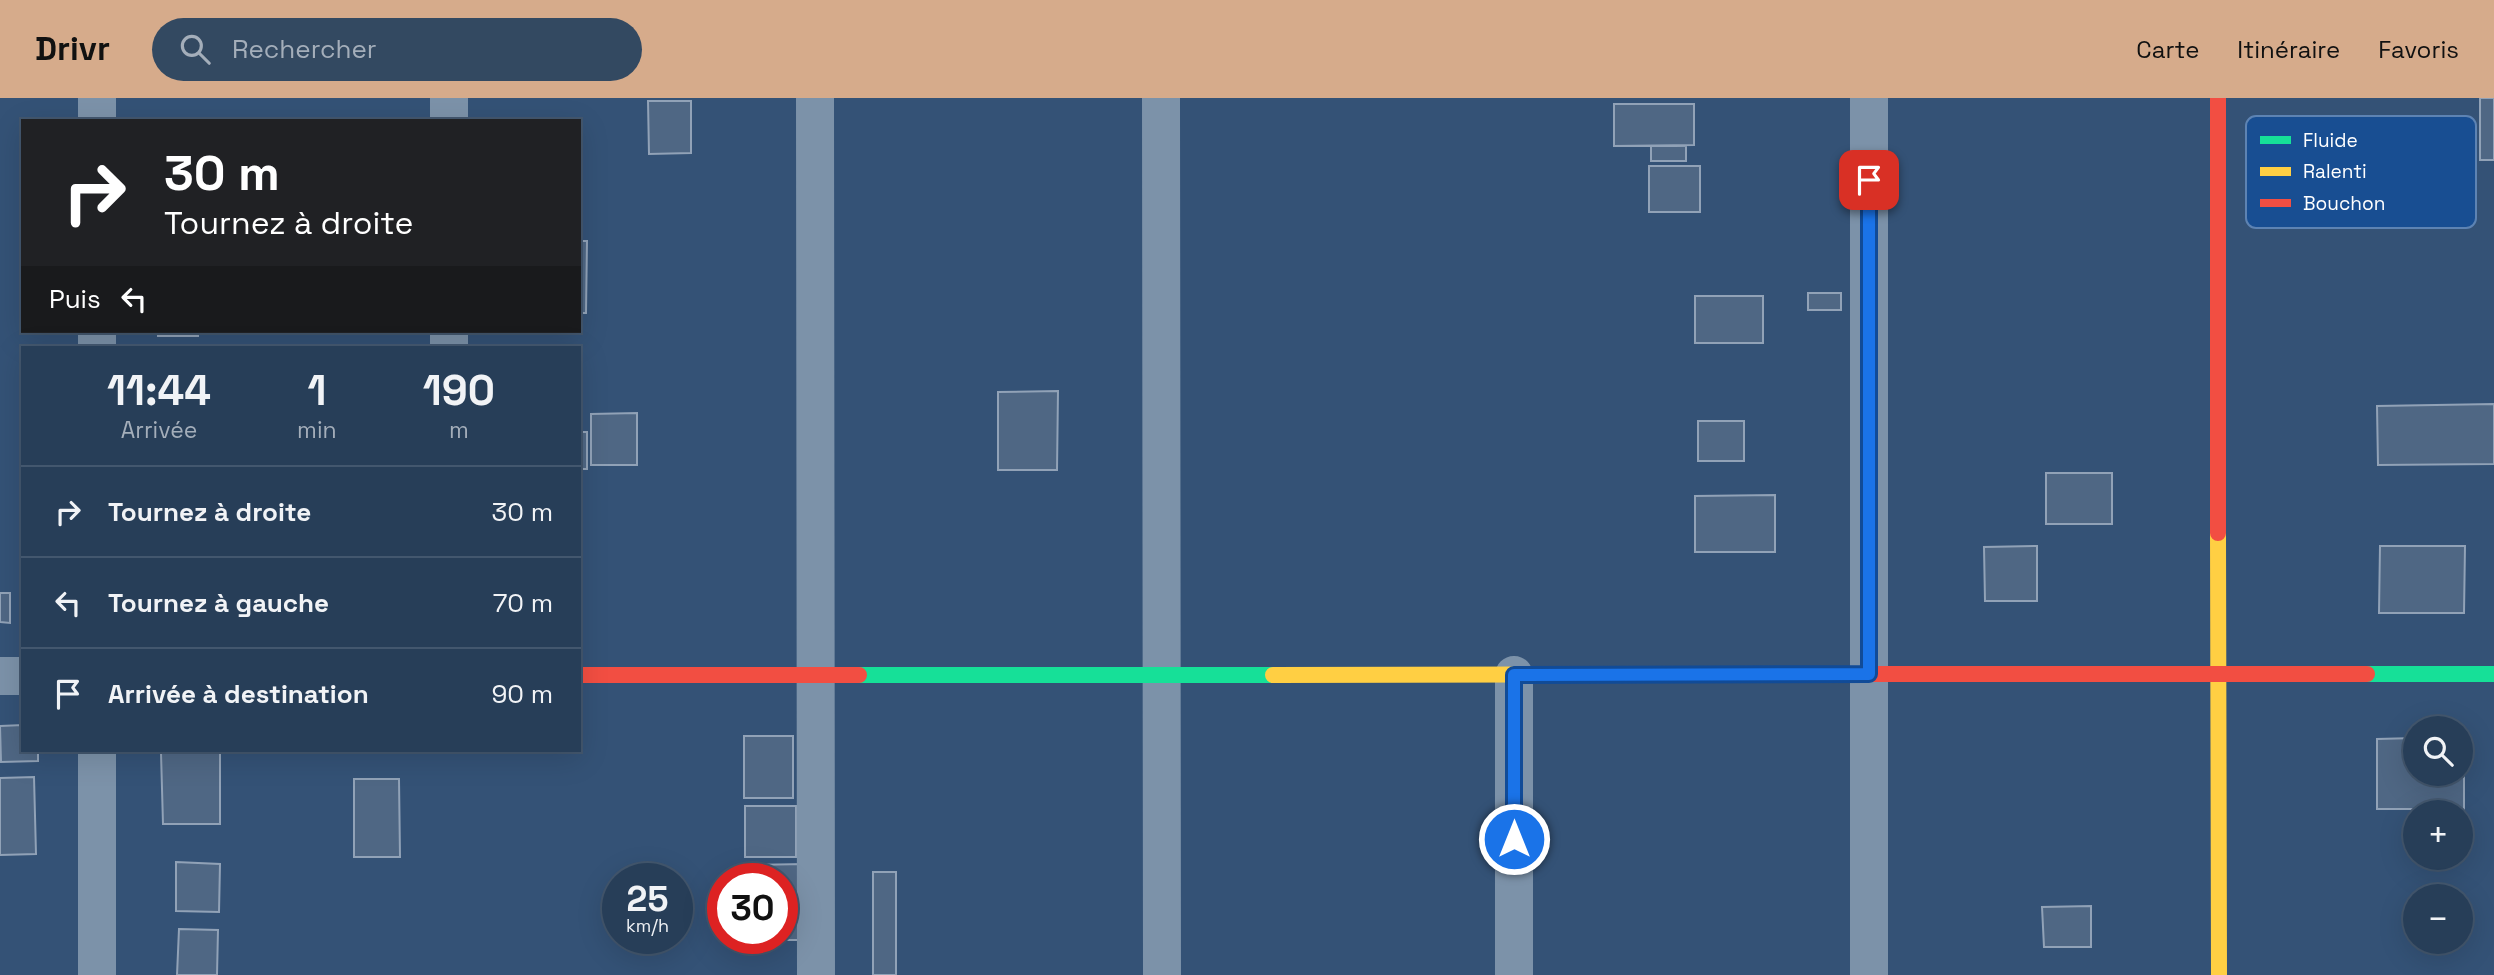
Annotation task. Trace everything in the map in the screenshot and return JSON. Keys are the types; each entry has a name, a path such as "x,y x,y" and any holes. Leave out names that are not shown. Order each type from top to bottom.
{"street":[{"path":"97,98 97,119"},
{"path":"449,98 449,119"},
{"path":"815,98 816,975"},
{"path":"1161,98 1162,975"},
{"path":"1869,98 1869,975"},
{"path":"2218,98 2218,975"},
{"path":"581,676 2494,674"},
{"path":"1514,675 1514,975"},
{"path":"0,676 21,676"},
{"path":"97,752 97,975"}],"building":[{"path":"2480,98 2494,98 2494,160 2480,160"},
{"path":"648,101 691,101 691,153 649,154"},
{"path":"1614,104 1694,104 1694,145 1614,146"},
{"path":"1651,146 1686,146 1686,161 1651,161"},
{"path":"1649,166 1700,166 1700,212 1649,212"},
{"path":"581,241 587,241 586,313 581,313"},
{"path":"1808,293 1841,293 1841,310 1808,310"},
{"path":"1695,296 1763,296 1763,343 1695,343"},
{"path":"158,333 198,333 198,336 158,336"},
{"path":"1058,391 1057,470 998,470 998,392"},
{"path":"2494,404 2494,464 2378,465 2377,406"},
{"path":"637,413 637,465 591,465 591,414"},
{"path":"1698,421 1744,421 1744,461 1698,461"},
{"path":"581,432 587,432 587,469 581,469"},
{"path":"2046,473 2112,473 2112,524 2046,524"},
{"path":"1775,495 1775,552 1695,552 1695,496"},
{"path":"2037,546 2037,601 1985,601 1984,547"},
{"path":"2380,546 2465,546 2464,613 2379,613"},
{"path":"0,593 10,593 10,623 0,622"},
{"path":"21,725 21,752 38,752 38,761 1,762 0,726"},
{"path":"744,736 793,736 793,798 744,798"},
{"path":"2403,738 2403,786 2464,786 2464,800 2403,800 2403,809 2377,809 2377,739"},
{"path":"161,753 220,753 220,824 163,824"},
{"path":"34,777 36,854 0,855 0,778"},
{"path":"354,779 399,779 400,857 354,857"},
{"path":"745,806 796,806 796,857 745,857"},
{"path":"176,862 220,864 219,912 176,911"},
{"path":"798,864 805,864 805,909 798,909"},
{"path":"873,872 896,872 896,975 873,975"},
{"path":"2091,906 2091,947 2044,947 2042,907"},
{"path":"798,916 805,916 805,940 798,940"},
{"path":"179,929 218,930 217,975 177,975"}],"traffic: fast":[{"path":"2367,674 2494,674"},
{"path":"859,675 1273,675"}],"traffic: slow":[{"path":"2218,533 2219,975"},
{"path":"1273,675 1812,674"}],"traffic: jam":[{"path":"2218,98 2218,533"},
{"path":"1812,674 2367,674"},
{"path":"581,675 859,675"}],"route":[{"path":"1514,839 1514,675 1869,674 1869,180"}]}
